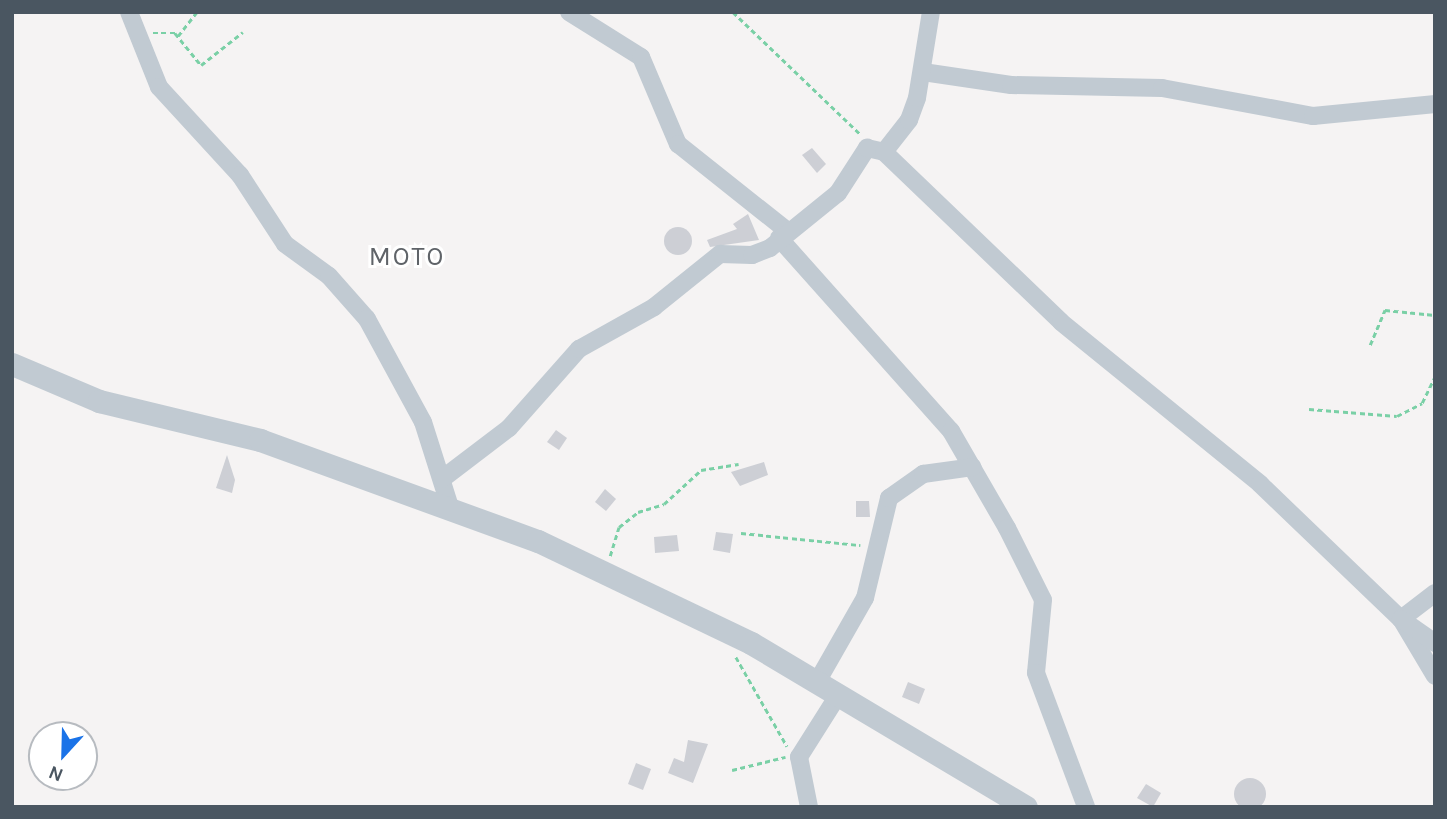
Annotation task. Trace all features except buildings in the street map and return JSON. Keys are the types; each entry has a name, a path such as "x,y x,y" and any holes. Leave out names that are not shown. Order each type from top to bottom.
{"street":[{"path":"129,12 159,87 240,175 285,244 329,276 367,319 417,409 450,507"},
{"path":"569,12 641,57 678,144 782,234 951,431 973,467 1043,600 1036,673 1086,807"},
{"path":"442,479 509,428 579,349 654,307 720,254 761,254 782,234 838,193 909,120 923,72 931,12"},
{"path":"923,72 1011,85 1162,88 1313,116 1435,104"},
{"path":"878,149 1061,322 1260,484 1401,619 1435,643"},
{"path":"14,368 150,418 260,440 450,507 608,574 817,682 837,697 1026,807"},
{"path":"817,682 865,598 884,508 898,488 923,474 973,467"},
{"path":"1401,619 1435,593"},
{"path":"1401,619 1435,676"},
{"path":"809,807 799,757 837,697"}],"path":[{"path":"178,36 197,12"},
{"path":"733,12 825,94 878,149"},
{"path":"136,34 171,31 201,65 243,32"},
{"path":"1370,345 1385,310 1435,315"},
{"path":"1309,409 1397,416 1422,403 1435,376"},
{"path":"608,574 614,535 628,520 664,504 701,470 739,464"},
{"path":"741,533 874,547"},
{"path":"730,648 794,758 774,755 732,770"}],"district":[{"name":"MOTO","path":"407,257"}]}
